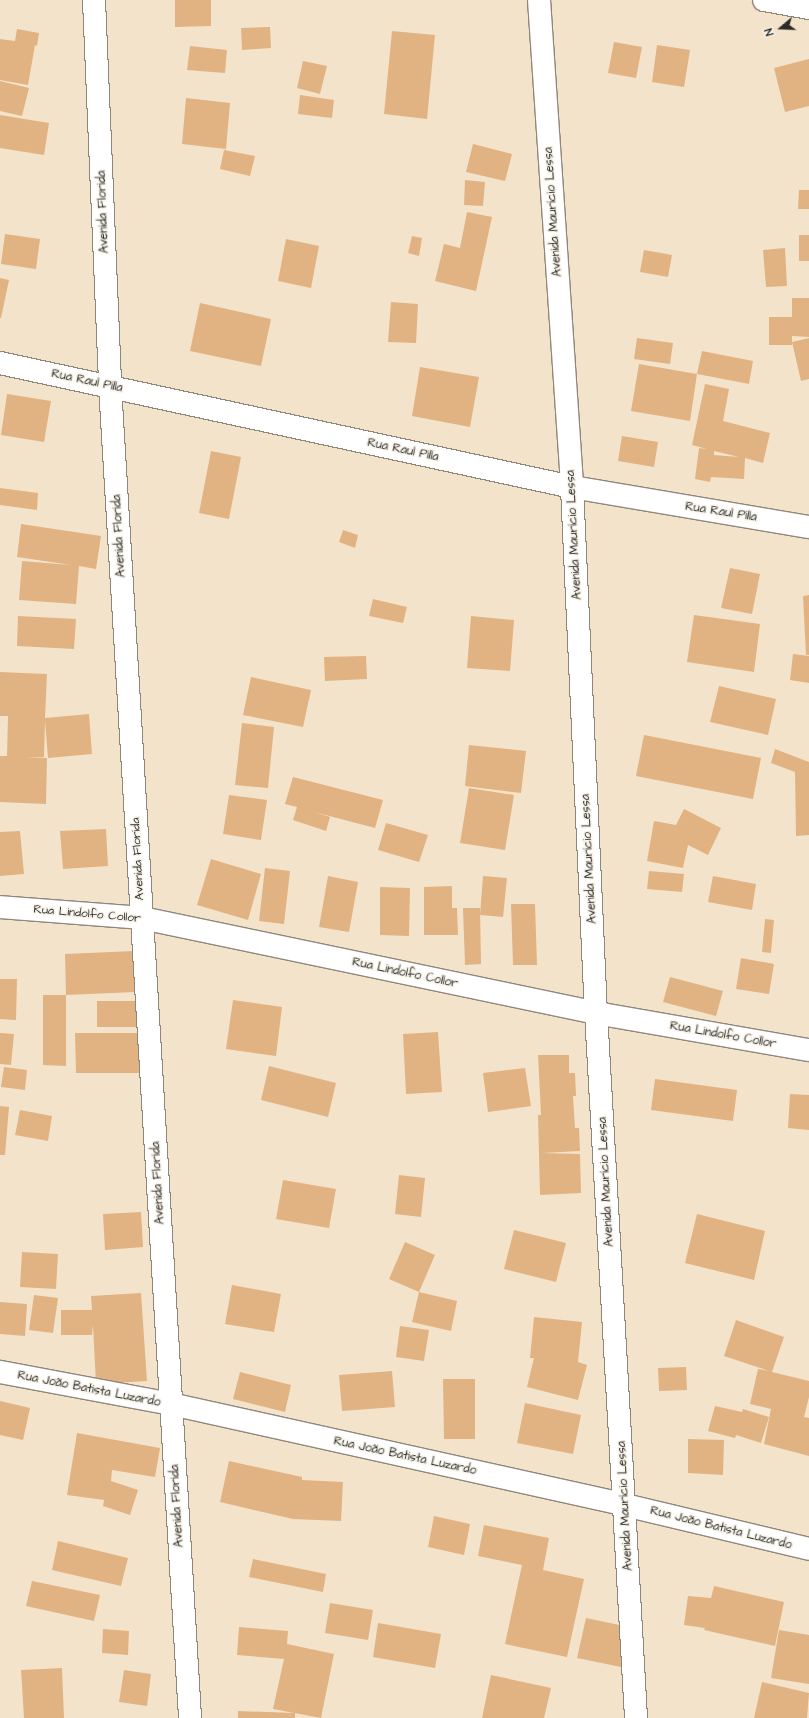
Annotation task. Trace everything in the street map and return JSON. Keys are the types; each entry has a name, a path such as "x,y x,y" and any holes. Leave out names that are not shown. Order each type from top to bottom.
{"street":[{"name":"Avenida Florida","path":"94,0 110,386 190,1718"},
{"name":"Avenida Maurício Lessa","path":"540,0 572,488 596,1013 636,1718"},
{"path":"764,0 809,8"},
{"name":"Rua Raul Pilla","path":"0,362 572,488 809,527"},
{"name":"Rua Lindolfo Collor","path":"0,907 142,918 596,1013 809,1050"},
{"name":"Rua João Batista Luzardo","path":"0,1372 171,1404 625,1505 809,1549"}],"building":[{"path":"175,0 211,0 211,26 175,27"},
{"path":"270,27 271,48 242,50 241,28"},
{"path":"17,29 39,33 37,46 35,45 28,85 0,80 0,39 15,41"},
{"path":"392,31 435,35 427,119 384,114"},
{"path":"614,42 642,47 636,78 608,73"},
{"path":"657,45 690,50 684,87 652,82"},
{"path":"190,46 227,50 225,73 187,70"},
{"path":"809,59 809,106 785,112 774,68"},
{"path":"303,61 327,66 320,94 297,88"},
{"path":"0,81 29,88 22,116 0,111"},
{"path":"300,95 334,100 332,118 298,114"},
{"path":"186,98 230,103 226,149 182,144"},
{"path":"0,115 49,123 44,155 0,148"},
{"path":"473,144 512,154 505,181 466,172"},
{"path":"224,150 255,156 250,176 220,169"},
{"path":"465,180 485,182 483,206 464,205"},
{"path":"799,190 809,190 809,209 798,209"},
{"path":"467,212 492,217 476,291 435,281 444,244 460,248"},
{"path":"5,234 40,239 36,269 1,264"},
{"path":"799,235 809,235 809,261 799,261"},
{"path":"412,236 422,238 419,256 408,253"},
{"path":"286,239 319,246 311,288 278,281"},
{"path":"785,248 787,286 766,287 763,250"},
{"path":"644,250 672,255 668,277 640,272"},
{"path":"0,278 9,280 1,318 0,318"},
{"path":"792,298 809,298 809,337 792,336 792,345 769,345 769,317 792,317"},
{"path":"391,302 418,304 416,343 388,342"},
{"path":"200,303 271,319 261,366 190,351"},
{"path":"637,338 673,343 670,364 634,359"},
{"path":"809,338 809,379 801,381 792,342"},
{"path":"702,351 753,361 749,384 697,374"},
{"path":"639,364 697,374 690,421 631,411"},
{"path":"420,367 479,377 470,427 412,416"},
{"path":"705,384 729,389 723,421 770,433 763,463 745,458 744,479 711,477 710,482 695,479 699,448 707,449 692,445","holes":["714,451 739,457 714,455"]},
{"path":"7,394 51,401 44,442 1,435"},
{"path":"622,436 658,442 654,467 618,461"},
{"path":"211,451 241,457 229,519 199,513"},
{"path":"0,488 38,493 37,510 0,505"},
{"path":"21,524 101,536 96,569 79,566 76,604 19,600 22,561 71,565 17,557"},
{"path":"343,530 358,535 355,548 339,542"},
{"path":"730,568 760,574 752,614 721,608"},
{"path":"809,595 809,655 806,655 803,596"},
{"path":"373,599 407,607 403,623 369,616"},
{"path":"694,615 760,624 754,672 687,662"},
{"path":"18,616 76,619 74,649 17,646"},
{"path":"471,616 514,620 510,671 467,668"},
{"path":"793,654 809,656 809,683 790,680"},
{"path":"366,656 367,679 325,681 324,657"},
{"path":"0,672 47,674 45,718 89,714 92,754 48,758 45,720 44,757 26,757 47,758 46,804 0,802 0,756 7,756 8,716 0,716"},
{"path":"251,677 311,690 303,727 243,715"},
{"path":"719,686 776,699 768,735 710,722"},
{"path":"242,723 274,727 268,788 235,785"},
{"path":"644,735 761,758 753,799 636,776"},
{"path":"469,745 526,751 521,793 465,786"},
{"path":"775,749 809,762 809,835 796,836 795,772 771,763"},
{"path":"293,777 383,800 375,828 314,812 330,817 326,831 293,820 297,807 285,804"},
{"path":"469,788 514,795 505,850 460,843"},
{"path":"229,795 267,800 261,840 223,834"},
{"path":"684,809 721,828 708,855 688,845 683,868 647,861 654,821 676,825"},
{"path":"386,823 428,835 419,862 378,850"},
{"path":"106,829 108,866 63,869 60,831"},
{"path":"20,831 24,874 0,876 0,832"},
{"path":"211,859 261,874 248,920 197,905"},
{"path":"265,868 290,871 284,924 259,921"},
{"path":"649,871 684,874 682,892 647,889"},
{"path":"328,876 358,882 349,932 319,927"},
{"path":"483,876 507,878 503,917 480,915"},
{"path":"713,876 756,884 752,910 708,902"},
{"path":"452,886 452,908 457,908 458,935 424,935 424,887"},
{"path":"380,887 410,888 409,936 380,935"},
{"path":"511,904 535,904 537,965 513,965"},
{"path":"463,908 480,908 481,964 465,965"},
{"path":"765,919 774,920 771,953 762,952"},
{"path":"134,951 135,992 66,995 65,954"},
{"path":"741,958 774,964 769,994 736,989"},
{"path":"670,977 723,991 716,1016 663,1002"},
{"path":"0,979 17,979 16,1020 0,1019"},
{"path":"43,995 66,995 66,1066 43,1065"},
{"path":"233,1000 282,1007 276,1056 226,1049"},
{"path":"97,1001 144,1001 143,1027 97,1027"},
{"path":"438,1032 442,1092 406,1094 403,1034"},
{"path":"0,1033 14,1034 11,1065 0,1064"},
{"path":"75,1033 142,1033 142,1073 76,1073"},
{"path":"538,1055 569,1055 569,1073 575,1073 576,1096 573,1096 575,1128 579,1128 580,1151 542,1153 580,1154 581,1193 540,1195 538,1115 541,1115"},
{"path":"269,1066 336,1083 328,1117 261,1100"},
{"path":"4,1067 27,1070 25,1090 1,1087"},
{"path":"525,1068 531,1106 488,1112 483,1073"},
{"path":"655,1079 737,1090 733,1121 651,1110"},
{"path":"790,1094 809,1095 809,1130 788,1128"},
{"path":"0,1106 9,1107 5,1155 0,1155"},
{"path":"20,1110 52,1116 48,1141 15,1135"},
{"path":"399,1175 425,1178 421,1217 395,1214"},
{"path":"283,1180 336,1189 329,1228 276,1219"},
{"path":"141,1212 143,1247 105,1250 103,1214"},
{"path":"697,1214 765,1231 754,1280 685,1263"},
{"path":"514,1230 566,1243 556,1282 504,1269"},
{"path":"405,1242 435,1255 419,1292 389,1279"},
{"path":"22,1252 58,1254 56,1289 20,1287"},
{"path":"232,1285 281,1294 274,1332 225,1324"},
{"path":"419,1292 457,1301 451,1331 412,1322"},
{"path":"141,1293 147,1381 96,1384 93,1325 92,1335 61,1335 61,1310 92,1310 91,1296"},
{"path":"34,1295 58,1298 53,1333 29,1330"},
{"path":"0,1302 27,1304 25,1336 0,1334"},
{"path":"534,1317 582,1322 578,1362 587,1365 578,1400 527,1387 534,1358 530,1358"},
{"path":"736,1320 784,1337 772,1372 809,1381 809,1397 804,1417 809,1418 809,1456 764,1444 771,1409 750,1404 758,1369 769,1371 724,1356"},
{"path":"400,1326 429,1330 424,1361 396,1357"},
{"path":"686,1367 687,1390 659,1391 658,1368"},
{"path":"392,1371 395,1407 342,1411 339,1375"},
{"path":"240,1372 291,1385 285,1412 233,1399"},
{"path":"443,1379 475,1379 475,1439 444,1439"},
{"path":"0,1401 30,1408 23,1440 0,1435"},
{"path":"525,1403 581,1415 573,1454 517,1443"},
{"path":"715,1406 742,1412 743,1409 769,1417 761,1443 736,1435 735,1438 708,1431"},
{"path":"77,1433 160,1448 155,1477 112,1470 111,1481 138,1490 130,1515 103,1506 104,1500 67,1495"},
{"path":"688,1439 724,1440 723,1475 688,1473"},
{"path":"229,1461 302,1477 302,1480 343,1482 341,1521 293,1519 220,1502"},
{"path":"434,1516 470,1524 464,1555 428,1547"},
{"path":"484,1525 549,1538 543,1570 584,1579 567,1657 505,1644 522,1565 478,1556"},
{"path":"58,1541 128,1558 121,1586 52,1570"},
{"path":"253,1559 326,1574 323,1592 249,1577"},
{"path":"32,1581 100,1595 94,1621 26,1606"},
{"path":"714,1586 784,1602 775,1646 704,1630 705,1628 684,1625 688,1596 711,1598"},
{"path":"330,1603 373,1610 368,1640 325,1633"},
{"path":"586,1618 629,1627 621,1667 577,1658"},
{"path":"378,1623 441,1634 435,1668 373,1657"},
{"path":"239,1627 288,1631 287,1644 334,1654 321,1718 273,1709 284,1659 237,1655"},
{"path":"103,1629 129,1631 128,1655 102,1653"},
{"path":"779,1630 809,1635 809,1684 771,1678"},
{"path":"62,1668 64,1718 24,1718 21,1670"},
{"path":"124,1670 151,1674 147,1706 119,1702"},
{"path":"491,1675 551,1688 544,1718 482,1718"},
{"path":"762,1682 809,1693 807,1718 754,1718"},
{"path":"238,1711 295,1713 295,1718 238,1718"}]}
